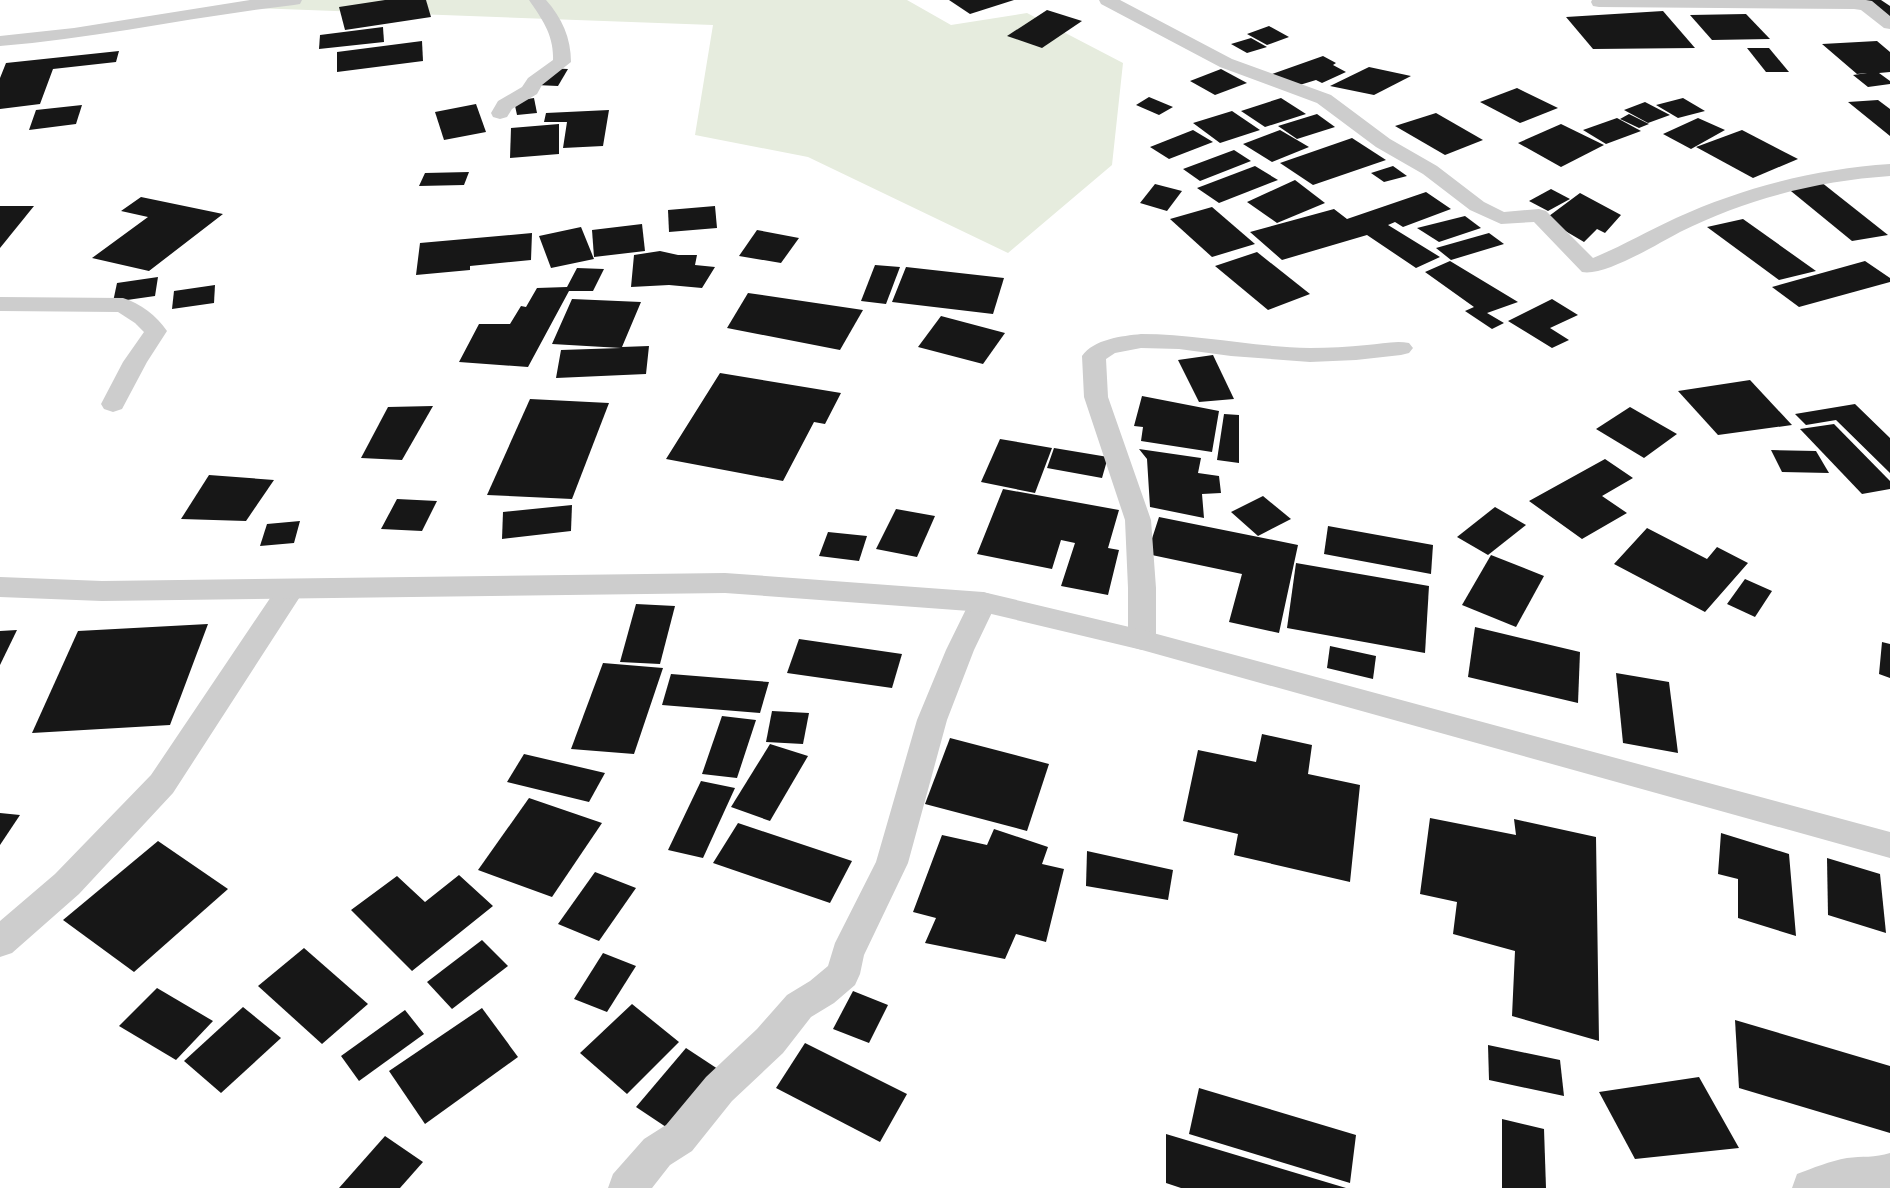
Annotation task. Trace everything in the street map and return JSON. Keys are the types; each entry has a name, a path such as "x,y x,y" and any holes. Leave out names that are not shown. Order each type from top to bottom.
{"street":[{"path":"0,41 63,36 294,0"},
{"path":"500,113 505,105 530,90 540,76 562,62 563,52 558,35 548,12 537,0"},
{"path":"1107,0 1201,52 1324,99 1383,142 1430,170 1477,206 1501,218 1539,215 1590,267 1737,200 1794,183 1890,170"},
{"path":"1599,2 1854,4 1866,5 1890,24"},
{"path":"0,304 123,305 144,318 156,331 113,404"},
{"path":"1142,640 1142,588 1138,520 1096,397 1094,356 1102,349 1117,344 1153,340 1274,353 1312,355 1401,348"},
{"path":"0,587 102,591 725,583 983,602 1142,640 1890,845"},
{"path":"0,942 67,884 121,830 162,784 291,589"},
{"path":"627,1188 657,1152 679,1138 719,1089 770,1041 799,1006 822,992 843,974 847,954 892,863 932,720 960,650 983,602"},
{"path":"1811,1188 1847,1177 1877,1176 1890,1172"}],"shaded area":[{"path":"254,0 907,0 951,25 1027,13 1123,63 1112,165 1008,253 808,157 695,135 713,25 254,8"}],"building":[{"path":"385,0 426,0 431,17 345,30 339,7"},
{"path":"949,0 1014,0 970,14"},
{"path":"1863,0 1881,0 1890,6 1890,19"},
{"path":"1047,10 1082,21 1042,48 1007,36"},
{"path":"1663,11 1695,48 1593,49 1566,17"},
{"path":"1746,14 1770,39 1712,40 1690,15"},
{"path":"1269,26 1289,37 1267,45 1247,34"},
{"path":"383,27 384,42 319,49 320,35"},
{"path":"1251,38 1267,47 1247,53 1231,44"},
{"path":"422,41 423,61 337,72 337,52"},
{"path":"1877,41 1890,52 1890,72 1879,73 1890,81 1890,84 1868,87 1853,75 1867,73 1857,74 1822,44"},
{"path":"1747,48 1769,48 1789,72 1766,72"},
{"path":"119,51 116,62 53,69 40,104 0,109 0,78 6,63"},
{"path":"1323,56 1336,63 1333,65 1346,72 1322,83 1316,80 1293,87 1269,75"},
{"path":"1369,67 1411,76 1374,95 1330,86"},
{"path":"546,68 568,69 558,86 536,85"},
{"path":"1221,69 1247,83 1215,95 1190,81"},
{"path":"1517,88 1558,108 1520,123 1480,102"},
{"path":"1149,97 1173,107 1159,115 1136,105"},
{"path":"534,98 537,113 517,115 514,101"},
{"path":"1281,98 1306,114 1265,127 1241,111"},
{"path":"1683,98 1705,111 1678,118 1656,105"},
{"path":"1878,100 1890,109 1890,136 1848,102"},
{"path":"1645,102 1670,115 1648,123 1624,110"},
{"path":"476,104 486,132 444,140 435,112"},
{"path":"82,105 76,124 29,130 36,110"},
{"path":"609,110 603,146 563,148 567,122 544,122 546,113"},
{"path":"1232,111 1260,130 1220,143 1193,123"},
{"path":"1436,113 1483,140 1445,155 1395,126"},
{"path":"1317,114 1335,127 1297,139 1278,126"},
{"path":"1629,114 1649,124 1639,128 1620,119"},
{"path":"1617,118 1641,131 1606,144 1583,130"},
{"path":"1698,118 1725,130 1691,149 1663,134"},
{"path":"559,124 559,154 510,158 511,128"},
{"path":"1561,124 1604,145 1561,167 1518,143"},
{"path":"1193,130 1213,142 1169,159 1150,147"},
{"path":"1280,130 1309,147 1272,162 1243,144"},
{"path":"1742,130 1798,159 1753,178 1696,147"},
{"path":"1352,138 1386,160 1313,185 1280,163"},
{"path":"1234,150 1251,161 1200,181 1183,169"},
{"path":"1255,166 1278,180 1219,203 1197,188"},
{"path":"1393,166 1407,176 1384,182 1371,173"},
{"path":"469,172 464,185 419,186 425,173"},
{"path":"1295,180 1325,203 1277,223 1247,202"},
{"path":"1821,182 1888,235 1852,241 1786,187"},
{"path":"1155,184 1182,191 1167,211 1140,203"},
{"path":"1551,189 1570,199 1548,211 1529,201"},
{"path":"1426,192 1451,209 1403,227 1395,222 1388,225 1440,257 1416,268 1367,235 1282,260 1250,232 1334,209 1347,219"},
{"path":"1580,193 1621,215 1605,233 1597,229 1584,242 1545,219"},
{"path":"141,197 223,214 149,271 92,258 148,217 121,211"},
{"path":"0,206 34,206 0,248"},
{"path":"715,206 717,228 669,232 668,210"},
{"path":"1212,207 1255,244 1212,257 1170,219"},
{"path":"1465,216 1481,228 1439,242 1417,228"},
{"path":"1743,219 1816,271 1779,280 1707,227"},
{"path":"642,224 645,251 594,257 592,230"},
{"path":"581,227 594,259 551,268 539,236"},
{"path":"757,230 799,238 781,263 739,256"},
{"path":"532,233 531,260 470,266 470,270 416,275 420,243"},
{"path":"1489,233 1504,244 1451,260 1436,248"},
{"path":"660,251 678,255 697,255 695,265 715,267 702,288 669,285 631,287 634,255"},
{"path":"1257,252 1310,294 1268,310 1215,266"},
{"path":"1450,261 1518,302 1487,313 1504,323 1492,329 1465,311 1474,307 1425,272"},
{"path":"1865,261 1890,278 1890,282 1799,307 1772,287"},
{"path":"875,265 900,267 886,304 861,301"},
{"path":"906,267 1004,278 993,314 892,302"},
{"path":"577,268 604,269 593,291 569,291 528,367 459,362 479,324 510,324 521,306 526,307 537,288 567,287"},
{"path":"158,277 155,296 113,302 117,283"},
{"path":"215,285 214,303 172,309 174,291"},
{"path":"748,293 863,310 840,350 727,328"},
{"path":"572,299 641,302 622,347 649,346 646,374 556,378 561,350 621,348 552,344"},
{"path":"1552,299 1578,315 1550,328 1569,340 1552,348 1508,321"},
{"path":"941,316 1005,333 983,364 918,347"},
{"path":"1213,355 1234,399 1199,402 1178,360"},
{"path":"720,373 841,393 825,424 814,422 783,481 666,459"},
{"path":"1750,380 1792,425 1718,435 1678,391"},
{"path":"1142,396 1219,411 1212,452 1141,441 1143,427 1134,426"},
{"path":"530,399 609,403 572,499 487,495"},
{"path":"1855,404 1890,438 1890,473 1836,420 1806,425 1795,414"},
{"path":"433,406 402,460 361,458 388,407"},
{"path":"1630,407 1677,434 1644,458 1596,429"},
{"path":"1224,414 1239,415 1239,463 1217,460"},
{"path":"1834,424 1890,481 1890,489 1862,494 1800,429"},
{"path":"1000,439 1052,448 1035,493 981,482"},
{"path":"1054,448 1108,457 1102,478 1047,468"},
{"path":"1139,449 1201,458 1198,473 1219,476 1221,493 1202,494 1204,518 1150,507 1147,459"},
{"path":"1771,450 1816,451 1829,473 1782,472"},
{"path":"1605,459 1633,478 1602,496 1627,513 1582,539 1529,501"},
{"path":"209,475 274,480 246,521 181,519"},
{"path":"1003,489 1119,510 1108,548 1119,550 1108,595 1061,586 1075,543 1061,540 1052,569 977,554"},
{"path":"1263,496 1291,519 1258,536 1231,512"},
{"path":"397,499 437,501 422,531 381,529"},
{"path":"572,505 571,531 502,539 503,512"},
{"path":"1495,507 1526,525 1488,555 1457,537"},
{"path":"896,509 935,516 917,557 876,549"},
{"path":"1159,517 1298,545 1279,633 1229,622 1242,574 1147,554"},
{"path":"300,521 294,543 260,546 267,524"},
{"path":"1328,526 1433,545 1431,574 1324,554"},
{"path":"1647,528 1707,559 1717,547 1748,563 1705,612 1614,564"},
{"path":"828,532 867,536 859,561 819,556"},
{"path":"1491,555 1544,576 1516,627 1462,605"},
{"path":"1296,563 1429,586 1425,653 1287,628"},
{"path":"1745,579 1772,591 1755,617 1727,604"},
{"path":"636,604 675,606 660,664 620,662"},
{"path":"208,624 170,725 32,733 78,631"},
{"path":"1475,627 1580,652 1578,703 1468,677"},
{"path":"17,630 0,665 0,631"},
{"path":"799,639 902,654 892,688 787,673"},
{"path":"1882,642 1890,644 1890,678 1879,674"},
{"path":"1330,646 1376,656 1373,679 1327,668"},
{"path":"603,663 663,668 634,754 571,749"},
{"path":"1616,673 1669,682 1678,753 1623,743"},
{"path":"671,674 769,682 760,713 662,705"},
{"path":"772,711 809,713 803,744 766,742"},
{"path":"722,716 756,720 737,778 702,774"},
{"path":"1262,734 1312,745 1308,774 1360,785 1350,882 1234,855 1238,834 1183,821 1198,750 1256,762"},
{"path":"950,738 1049,764 1027,831 925,804"},
{"path":"770,744 808,756 770,821 731,807"},
{"path":"524,754 605,773 589,802 507,782"},
{"path":"701,781 735,788 703,858 668,850"},
{"path":"529,798 602,823 552,897 478,870"},
{"path":"0,813 20,815 0,845"},
{"path":"1430,818 1516,835 1514,819 1596,837 1599,1041 1512,1016 1515,951 1453,934 1457,902 1420,894"},
{"path":"738,823 852,861 830,903 713,863"},
{"path":"994,829 1048,847 1042,864 1064,869 1046,942 1016,934 1005,959 925,943 936,918 913,912 942,835 987,845"},
{"path":"1721,833 1789,854 1796,936 1738,918 1738,879 1718,874"},
{"path":"158,841 228,889 134,972 63,920"},
{"path":"1087,851 1173,870 1168,900 1086,886"},
{"path":"1827,858 1880,874 1886,933 1828,915"},
{"path":"595,872 636,888 599,941 558,924"},
{"path":"459,875 493,906 412,971 351,910 397,876 425,902"},
{"path":"482,940 508,966 452,1009 427,982"},
{"path":"304,948 368,1004 322,1044 258,986"},
{"path":"603,953 636,966 607,1012 574,999"},
{"path":"157,988 213,1021 176,1060 119,1026"},
{"path":"853,991 888,1005 869,1043 833,1029"},
{"path":"632,1004 679,1042 627,1094 580,1053"},
{"path":"243,1007 281,1038 221,1093 184,1061"},
{"path":"482,1008 518,1057 425,1124 389,1071"},
{"path":"405,1010 424,1034 359,1081 341,1056"},
{"path":"1735,1020 1890,1066 1890,1133 1739,1088"},
{"path":"805,1043 907,1094 880,1142 776,1088"},
{"path":"1488,1045 1560,1060 1564,1096 1489,1080"},
{"path":"686,1048 727,1075 678,1135 636,1107"},
{"path":"1699,1077 1739,1148 1635,1159 1599,1092"},
{"path":"1199,1088 1356,1135 1350,1183 1189,1134"},
{"path":"1502,1119 1544,1129 1546,1188 1502,1188"},
{"path":"1166,1134 1346,1188 1181,1188 1166,1183"},
{"path":"385,1136 423,1162 400,1188 339,1188"}]}
